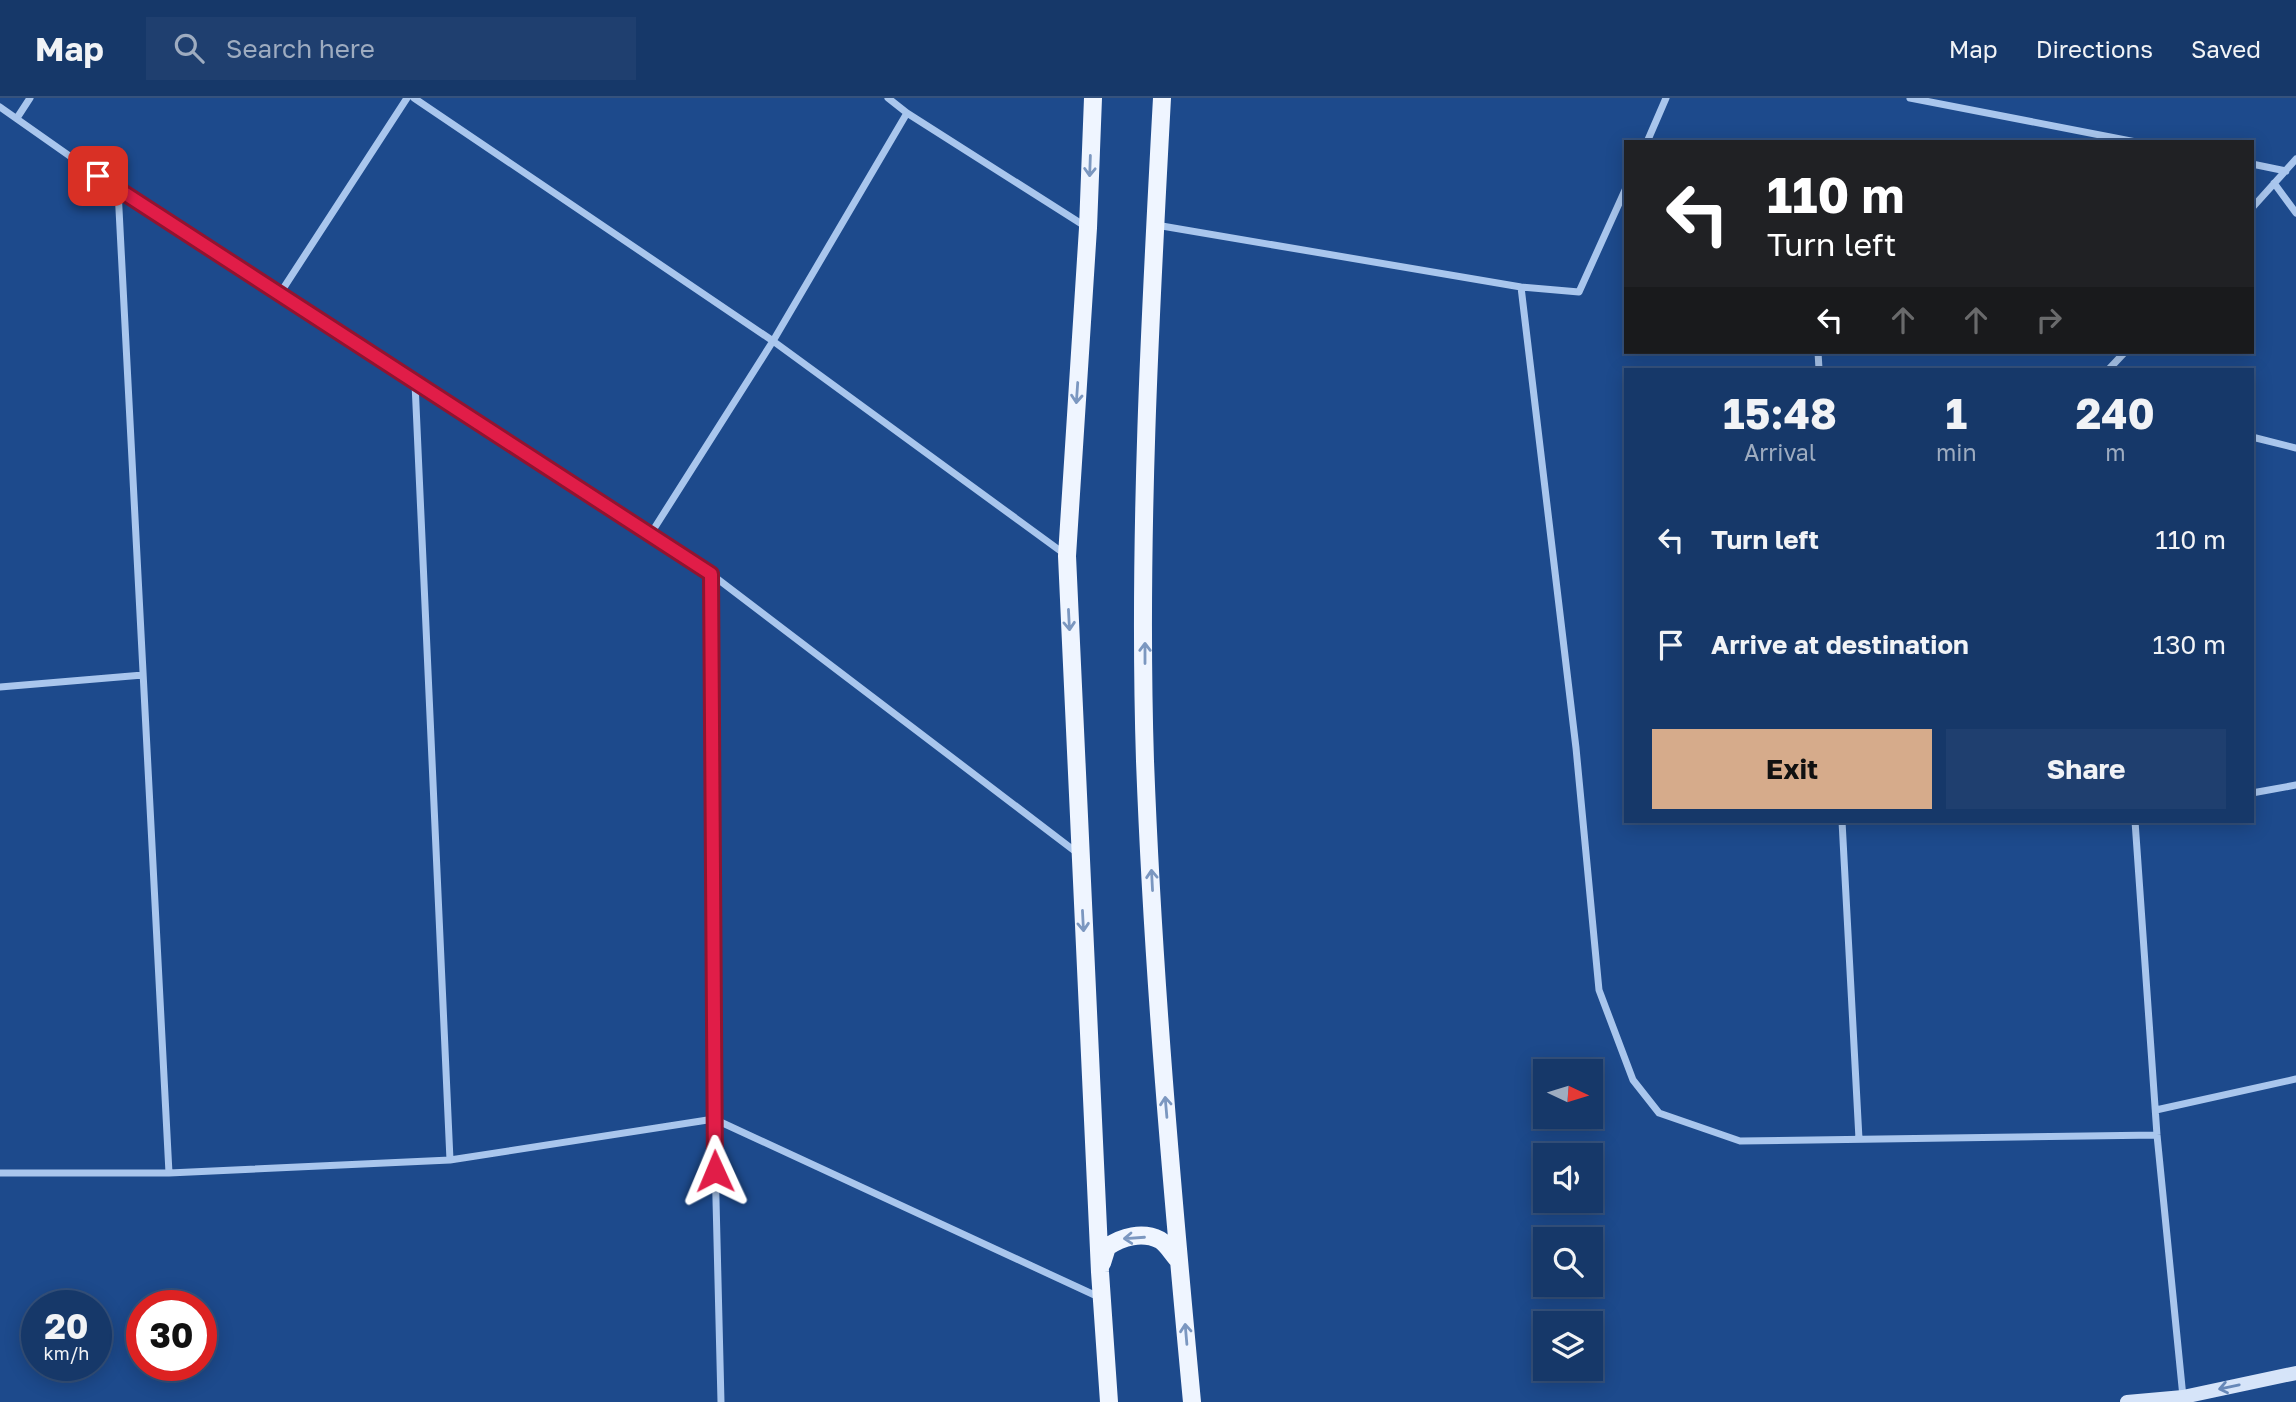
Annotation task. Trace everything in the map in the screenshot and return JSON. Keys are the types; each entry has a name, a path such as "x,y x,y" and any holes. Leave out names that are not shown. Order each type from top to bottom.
{"main road":[{"path":"1093,98 1088,228 1066,556 1106,1397"},
{"path":"1162,98 1144,529 1145,759 1159,1009 1192,1402"},
{"path":"1100,1272 1107,1247 1119,1239 1139,1235 1162,1241 1179,1261"},
{"path":"2127,1402 2183,1396 2296,1373"}],"street":[{"path":"17,118 30,98"},
{"path":"279,295 407,98"},
{"path":"414,98 773,341 1066,556"},
{"path":"888,98 907,113 1088,228"},
{"path":"1648,140 1666,98"},
{"path":"1910,98 2126,140"},
{"path":"0,107 118,190 711,574 1080,856"},
{"path":"650,534 773,341 907,113"},
{"path":"2254,206 2296,159"},
{"path":"2254,164 2286,171"},
{"path":"2274,183 2296,213"},
{"path":"118,190 169,1173"},
{"path":"1155,225 1521,287 1579,292 1624,192"},
{"path":"1616,210 1624,212"},
{"path":"1521,287 1576,748 1599,989 1633,1080 1659,1113 1740,1141 2157,1135"},
{"path":"2110,368 2123,354"},
{"path":"415,383 450,1160"},
{"path":"2254,438 2296,448"},
{"path":"711,574 714,1119 720,1402"},
{"path":"0,687 143,675"},
{"path":"2254,793 2296,785"},
{"path":"1842,823 1858,1139"},
{"path":"2135,823 2157,1135 2183,1396"},
{"path":"2156,1110 2296,1079"},
{"path":"0,1173 169,1173 450,1160 714,1119 1102,1298"}],"route":[{"path":"98,176 711,574 715,1171"}]}
